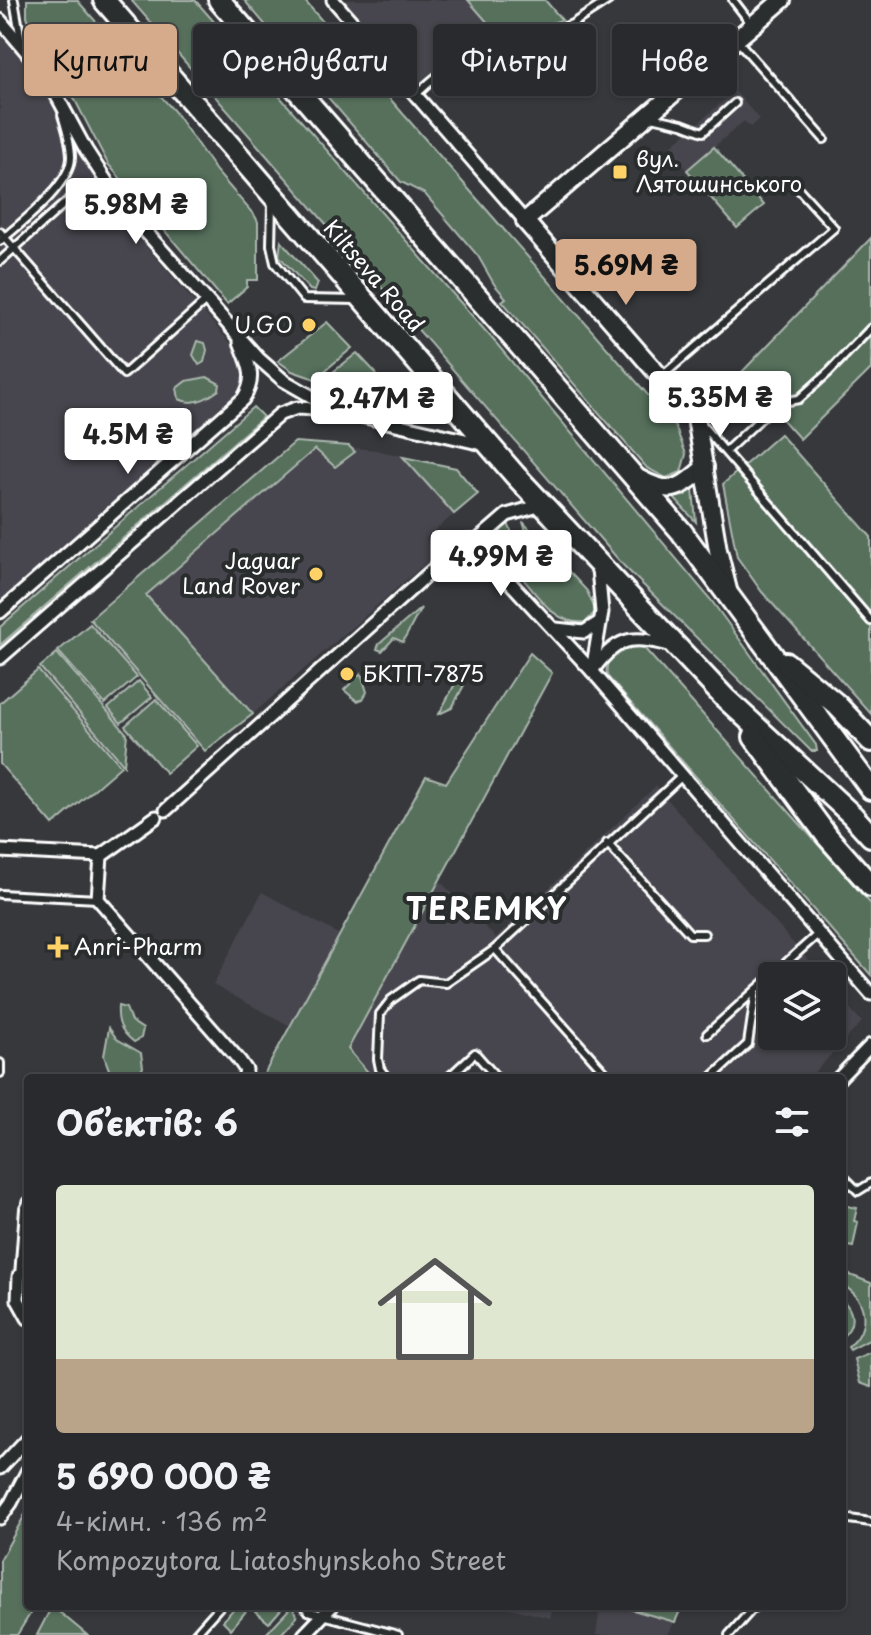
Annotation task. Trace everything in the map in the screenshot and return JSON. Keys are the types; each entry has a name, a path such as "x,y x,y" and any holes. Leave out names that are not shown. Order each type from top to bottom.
{"highway":[{"name":"Kiltseva Road","path":"104,0 542,505 725,698 871,836"},
{"path":"219,0 681,531 871,789"},
{"path":"763,644 836,704 871,741"},
{"path":"725,698 827,836 871,886"}],"street":[{"path":"333,0 354,24"},
{"path":"737,40 782,0"},
{"path":"0,20 24,48"},
{"path":"57,96 96,168 121,204 237,334 283,380 335,410"},
{"path":"416,96 696,418 718,550 730,596"},
{"path":"525,221 672,96"},
{"path":"0,612 243,399 251,386 252,377 237,334"},
{"path":"0,658 280,414 297,408 335,410 489,445"},
{"path":"633,476 659,489 677,487 705,467"},
{"path":"0,851 101,856 161,814 458,547 468,541 477,541 507,515 542,505"},
{"path":"477,541 871,994"},
{"path":"592,671 602,590 598,564"},
{"path":"554,629 584,632 600,622"},
{"path":"592,671 607,651 618,643 632,639 676,647"},
{"path":"101,856 98,899 239,1060 246,1070 245,1074"},
{"path":"843,1074 871,1045"},
{"path":"24,1273 18,1300 24,1311"},
{"path":"0,1468 24,1442"},
{"path":"0,1518 24,1478"},
{"path":"304,1635 328,1610"}],"lane":[{"path":"14,0 22,46"},
{"path":"417,93 446,70 454,68 490,76 540,37 572,24 609,0"},
{"path":"733,0 753,26"},
{"path":"737,40 824,139"},
{"path":"57,96 69,144 69,167 57,188 2,237 124,374 208,300"},
{"path":"648,117 703,132 735,103"},
{"path":"661,377 834,228 795,185"},
{"path":"270,193 272,255 304,299 362,300"},
{"path":"0,261 73,196 91,194 121,204"},
{"path":"726,451 777,403 799,399 871,328"},
{"path":"696,418 871,621"},
{"path":"384,1074 378,1059 380,1014 391,1000 419,980 446,983 495,949 682,776"},
{"path":"607,843 690,934 704,934"},
{"path":"0,894 98,899"},
{"path":"707,1034 818,934"},
{"path":"495,949 606,1074"},
{"path":"715,1074 748,1044 756,989"},
{"path":"452,1074 475,1053 493,1074"},
{"path":"0,1063 0,1073"},
{"path":"846,1179 858,1191 871,1183"},
{"path":"24,1209 24,1273"},
{"path":"846,1519 871,1522"},
{"path":"194,1635 216,1610"},
{"path":"307,1610 398,1635"},
{"path":"729,1635 751,1610"}],"shaded area":[{"path":"343,0 468,0 488,23 433,24 433,71 417,85 417,24 364,24"},
{"path":"0,32 24,64 24,96 47,96 122,219 240,354 247,368 244,389 0,603"},
{"path":"737,93 759,119 750,127 744,121 687,170 669,148 729,96 737,96"},
{"path":"295,442 376,450 456,468 478,494 426,538 436,554 253,714 205,751 90,619"},
{"path":"656,786 810,962 758,962 758,1050 836,1050 813,1074 502,1074 484,1054 462,1074 369,1074 348,1050 440,881 496,938"},
{"path":"262,892 340,935 290,1026 213,985"},
{"path":"846,1004 862,1022 846,1039"},
{"path":"518,1610 552,1610 550,1618"},
{"path":"599,1610 680,1610 668,1635 596,1635"}],"green space":[{"path":"27,0 77,0 98,24 30,24"},
{"path":"131,0 195,0 216,24 193,24 193,71 177,53 177,24 152,24"},
{"path":"244,0 304,0 325,24 265,24"},
{"path":"468,0 545,0 562,20 547,24 488,23"},
{"path":"73,96 161,96 216,171 255,216 258,222 258,280 247,280 247,287 227,304 108,164"},
{"path":"215,96 279,96 496,343 711,600 816,745 817,751 811,751 624,566"},
{"path":"327,96 388,96 675,426 686,454 681,472 666,478 647,468 502,301 506,298 478,256 425,194 401,182"},
{"path":"714,147 764,205 737,228 687,170"},
{"path":"871,238 871,369 800,439 741,373"},
{"path":"281,241 318,283 315,291 310,290 279,256"},
{"path":"327,322 352,348 315,379 292,371 278,361"},
{"path":"198,341 205,343 207,350 204,362 199,365 193,355"},
{"path":"357,353 376,373 375,378 323,380"},
{"path":"207,377 220,384 219,390 199,400 189,402 179,399 177,388 186,381"},
{"path":"377,385 388,388 414,411 341,391 346,386"},
{"path":"253,407 263,417 0,645 0,627"},
{"path":"780,434 871,537 871,714 762,592 737,557 723,484"},
{"path":"295,442 349,446 355,452 335,467 315,449 146,595 253,714 205,751 90,619"},
{"path":"403,457 456,468 478,494 454,514"},
{"path":"693,489 696,522 673,497 684,496"},
{"path":"523,522 587,591 596,611 586,622 575,622 556,614 520,575 527,549"},
{"path":"508,523 515,541 509,564 499,543 500,532"},
{"path":"421,608 403,642 394,638 382,651 377,649 379,644"},
{"path":"90,624 137,677 105,704 58,651"},
{"path":"633,645 644,648 871,904 871,975 607,676 607,663 612,655"},
{"path":"57,653 127,734 124,765 40,667"},
{"path":"530,653 552,673 348,1049 370,1074 264,1074 426,776 446,783"},
{"path":"38,670 121,766 53,825 0,764 0,703"},
{"path":"361,673 367,692 363,699 357,701 344,690"},
{"path":"139,681 152,697 121,723 108,708"},
{"path":"456,682 464,685 452,708 439,714"},
{"path":"156,699 197,746 166,773 125,726"},
{"path":"118,1006 126,1008 131,1021 143,1029 141,1038 134,1042 125,1034 119,1022"},
{"path":"109,1028 117,1039 141,1053 143,1067 140,1074 111,1074 104,1056"},
{"path":"846,1206 857,1208 854,1221 858,1222 853,1247 846,1246"},
{"path":"846,1273 871,1283 871,1339 850,1350 848,1347 863,1323 861,1306 846,1288"},
{"path":"846,1305 852,1318 846,1332"},
{"path":"871,1352 871,1387 860,1383 854,1359"},
{"path":"24,1516 24,1610 33,1610 17,1635 0,1635 0,1560"},
{"path":"50,1610 57,1610 87,1635 37,1635"},
{"path":"233,1610 247,1610 231,1629 223,1621"},
{"path":"254,1610 280,1610 269,1623"},
{"path":"288,1610 294,1610 297,1617 280,1635 265,1635"},
{"path":"633,1610 680,1610 675,1622"}],"place":[{"name":"вул. Лятошинського","path":"620,172"},
{"name":"U.GO","path":"309,325"},
{"name":"Jaguar Land Rover","path":"316,574"},
{"name":"БКТП-7875","path":"347,674"},
{"name":"Anri-Pharm","path":"58,947"}],"district":[{"name":"TEREMKY","path":"487,910"}]}
